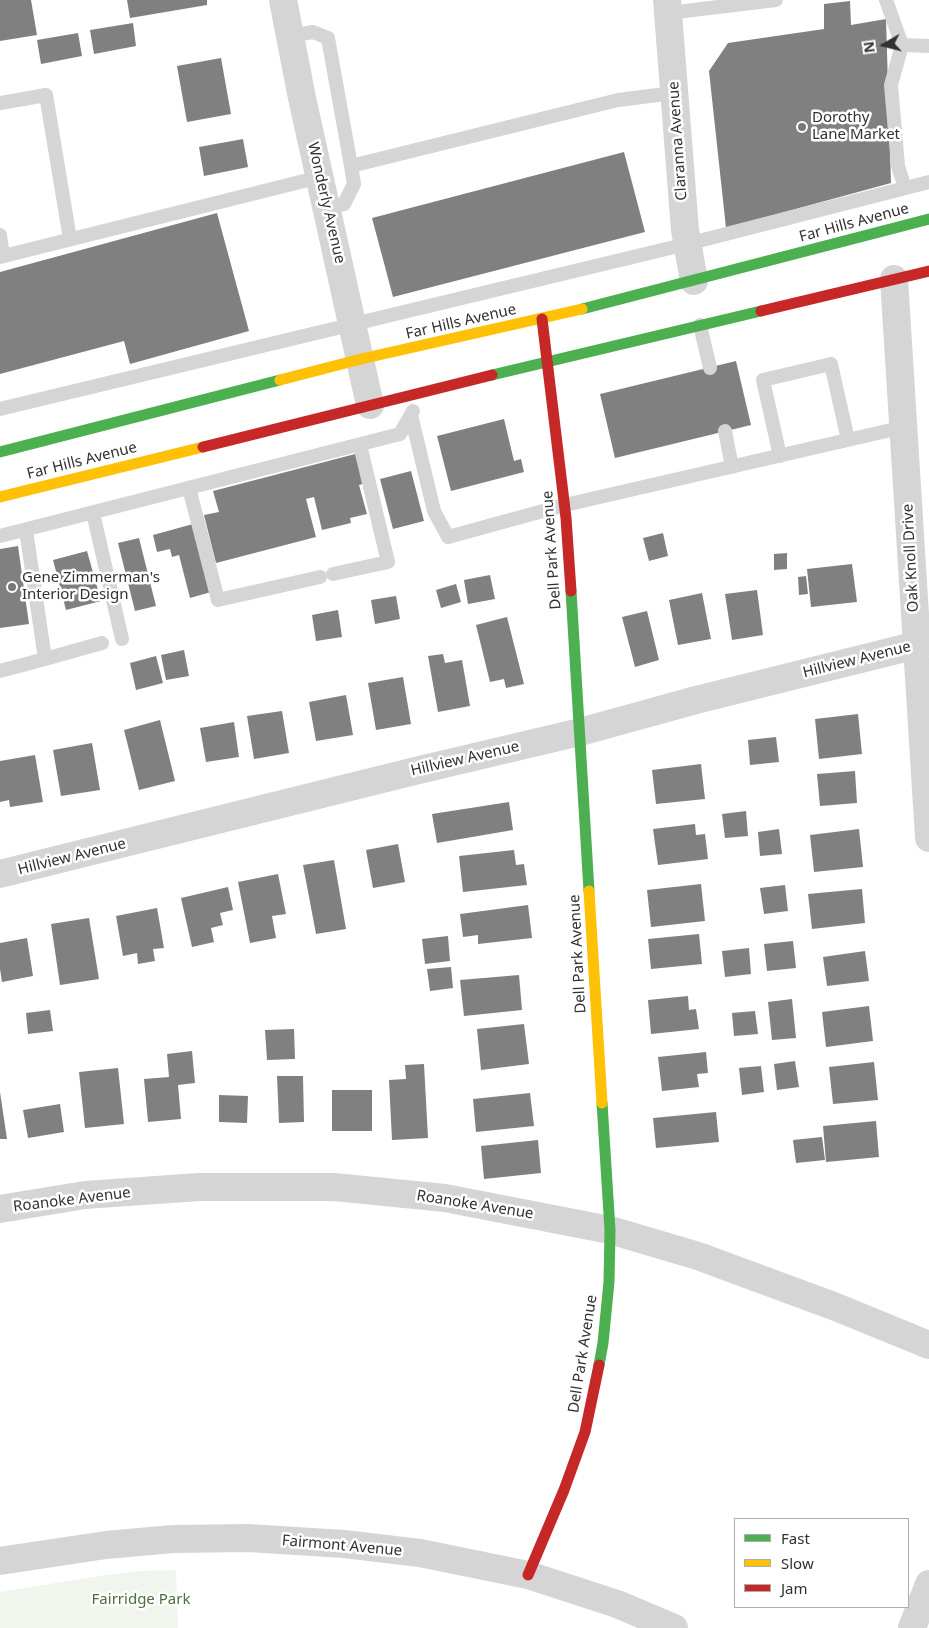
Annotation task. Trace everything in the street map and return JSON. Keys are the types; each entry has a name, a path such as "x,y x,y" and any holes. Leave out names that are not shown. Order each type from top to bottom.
{"main road":[{"name":"Far Hills Avenue","path":"0,452 361,359 542,319 694,281 929,219"},
{"name":"Far Hills Avenue","path":"0,497 423,392 929,271"},
{"name":"Dell Park Avenue","path":"528,1576 564,1490 585,1432 603,1343 609,1282 610,1230 565,505 542,319"}],"street":[{"name":"Wonderly Avenue","path":"283,0 302,98 370,405"},
{"name":"Claranna Avenue","path":"668,6 685,230 694,281"},
{"name":"Oak Knoll Drive","path":"894,279 904,427 923,643 929,838"},
{"name":"Hillview Avenue","path":"0,874 580,732 696,700 923,643"},
{"name":"Roanoke Avenue","path":"0,1209 85,1195 199,1188 334,1187 445,1198 610,1230 707,1260 836,1307 929,1345"},
{"name":"Fairmont Avenue","path":"0,1561 106,1545 153,1541 248,1538 344,1544 420,1554 528,1576 617,1604 674,1628"},
{"path":"912,1628 929,1584"}],"lane":[{"path":"668,6 776,0"},
{"path":"886,0 902,45 891,85 898,166 905,188"},
{"path":"290,36 313,32 328,38 354,184 344,204 327,207"},
{"path":"902,45 929,46"},
{"path":"350,166 618,100 674,93"},
{"path":"0,102 46,95 70,239"},
{"path":"0,235 2,256 320,177"},
{"path":"0,409 687,244 929,182"},
{"path":"700,325 710,368"},
{"path":"780,456 763,380 831,364 848,440"},
{"path":"0,536 400,434 423,392"},
{"path":"411,415 434,511 448,537 565,505 904,427"},
{"path":"725,432 732,466"},
{"path":"189,488 218,600 388,562 360,445"},
{"path":"93,513 122,639"},
{"path":"26,530 45,659"},
{"path":"0,671 102,643"}],"green space":[{"name":"Fairridge Park","path":"176,1570 178,1628 0,1628 0,1592 105,1575"}],"building":[{"path":"0,0 31,0 37,35 0,41"},
{"path":"127,0 207,0 207,5 130,18"},
{"name":"Dorothy Lane Market","path":"850,1 851,25 886,19 891,183 726,228 709,71 728,43 824,29 824,4"},
{"path":"133,23 136,46 94,54 90,30"},
{"path":"78,33 82,56 41,64 37,40"},
{"path":"221,58 231,114 187,122 177,66"},
{"path":"243,139 248,167 204,176 199,147"},
{"path":"624,152 645,232 393,297 372,218"},
{"path":"217,213 249,331 130,364 124,341 0,374 0,272"},
{"path":"736,361 751,425 615,458 600,394"},
{"path":"504,419 514,461 521,459 524,472 451,491 437,436"},
{"path":"359,453 366,483 359,485 367,514 350,518 351,523 322,530 314,497 306,499 316,537 216,563 204,515 219,512 213,491"},
{"path":"411,471 424,521 393,529 380,479"},
{"path":"193,524 211,592 190,598 179,555 172,557 170,549 157,552 153,535"},
{"path":"663,533 668,556 649,561 643,538"},
{"path":"139,538 156,606 135,611 118,543"},
{"name":"Gene Zimmerman's Interior Design","path":"18,546 29,624 0,628 0,549"},
{"path":"87,551 101,601 66,610 53,560"},
{"path":"787,553 787,569 774,570 774,554"},
{"path":"852,564 857,602 811,607 807,569"},
{"path":"490,575 495,599 468,604 464,580"},
{"path":"806,576 808,594 799,595 798,577"},
{"path":"456,584 461,602 441,608 436,590"},
{"path":"757,590 763,635 732,640 725,594"},
{"path":"702,593 711,639 678,645 669,600"},
{"path":"396,596 400,619 375,624 371,600"},
{"path":"338,610 342,637 316,641 312,615"},
{"path":"647,611 659,660 635,667 622,617"},
{"path":"507,617 524,684 506,688 504,679 490,682 476,625"},
{"path":"184,650 189,676 166,680 161,655"},
{"path":"443,654 445,663 462,660 470,706 438,712 428,656"},
{"path":"156,656 163,683 136,690 130,663"},
{"path":"403,677 411,724 376,730 368,683"},
{"path":"346,695 353,735 316,741 309,702"},
{"path":"282,711 289,753 254,759 247,716"},
{"path":"858,714 862,754 819,759 815,719"},
{"path":"160,720 175,781 139,790 124,730"},
{"path":"234,722 239,757 206,762 200,728"},
{"path":"776,737 779,762 750,765 748,740"},
{"path":"92,743 100,790 61,796 53,750"},
{"path":"35,755 43,802 10,807 9,800 0,802 0,761"},
{"path":"701,764 705,799 656,804 652,770"},
{"path":"855,771 857,803 820,806 817,774"},
{"path":"509,802 513,830 437,843 432,814"},
{"path":"746,811 748,836 725,838 722,814"},
{"path":"695,824 696,835 705,834 708,859 658,865 653,829"},
{"path":"779,829 782,854 760,856 758,832"},
{"path":"859,829 863,867 814,872 810,835"},
{"path":"398,844 405,882 373,888 366,850"},
{"path":"514,850 516,865 524,864 527,885 463,892 459,856"},
{"path":"334,860 346,929 316,934 303,865"},
{"path":"278,874 286,914 272,916 276,938 250,943 238,882"},
{"path":"701,884 705,921 651,927 647,890"},
{"path":"785,885 788,911 764,914 760,888"},
{"path":"228,887 233,910 220,913 223,925 211,928 214,942 192,947 181,898"},
{"path":"862,889 865,923 812,929 808,894"},
{"path":"528,905 532,938 478,944 478,935 463,937 460,914"},
{"path":"157,908 164,948 153,949 155,961 138,964 137,953 123,956 116,916"},
{"path":"89,918 99,979 60,985 51,924"},
{"path":"699,934 702,964 651,969 648,939"},
{"path":"448,936 450,961 425,964 422,939"},
{"path":"27,938 33,976 2,982 0,943"},
{"path":"793,941 796,968 767,971 764,944"},
{"path":"749,948 751,974 725,977 722,951"},
{"path":"865,951 869,981 827,986 823,957"},
{"path":"451,967 453,988 430,991 427,969"},
{"path":"519,975 522,1010 464,1016 460,980"},
{"path":"688,996 689,1010 696,1009 699,1029 651,1034 648,1000"},
{"path":"792,999 796,1038 772,1040 768,1002"},
{"path":"869,1006 873,1041 826,1047 822,1012"},
{"path":"50,1010 53,1031 28,1034 26,1013"},
{"path":"755,1011 758,1034 734,1036 732,1013"},
{"path":"524,1024 529,1064 481,1070 477,1029"},
{"path":"294,1029 295,1059 267,1060 265,1030"},
{"path":"192,1051 195,1083 178,1085 181,1119 148,1122 144,1079 169,1077 167,1054"},
{"path":"706,1052 708,1073 697,1074 699,1087 662,1091 658,1057"},
{"path":"795,1061 799,1087 777,1090 774,1064"},
{"path":"874,1062 878,1100 833,1104 829,1067"},
{"path":"424,1064 428,1138 392,1140 389,1080 406,1079 405,1065"},
{"path":"761,1066 764,1092 742,1095 739,1068"},
{"path":"118,1068 124,1124 85,1128 79,1072"},
{"path":"277,1076 303,1076 304,1122 279,1123"},
{"path":"332,1090 372,1090 372,1131 332,1131"},
{"path":"0,1092 7,1139 0,1139"},
{"path":"530,1093 534,1126 476,1132 473,1099"},
{"path":"219,1095 248,1096 247,1123 219,1122"},
{"path":"60,1104 64,1132 28,1138 23,1110"},
{"path":"716,1112 719,1142 656,1148 653,1118"},
{"path":"876,1121 879,1157 826,1162 823,1126"},
{"path":"822,1137 825,1160 796,1163 793,1140"},
{"path":"538,1140 541,1173 484,1179 481,1146"}],"traffic: fast":[{"path":"582,309 929,219"},
{"path":"492,375 761,311"},
{"path":"0,452 280,380"},
{"path":"571,591 589,891"},
{"path":"599,1365 609,1282 610,1230 602,1103"}],"traffic: slow":[{"path":"280,380 361,359 582,309"},
{"path":"0,497 203,447"},
{"path":"589,891 602,1103"}],"traffic: jam":[{"path":"761,311 929,271"},
{"path":"542,319 566,518 571,591"},
{"path":"203,447 492,375"},
{"path":"528,1575 564,1490 585,1432 599,1365"}],"place":[{"name":"Dorothy Lane Market","path":"802,127"},
{"name":"Gene Zimmerman's Interior Design","path":"12,587"}]}
